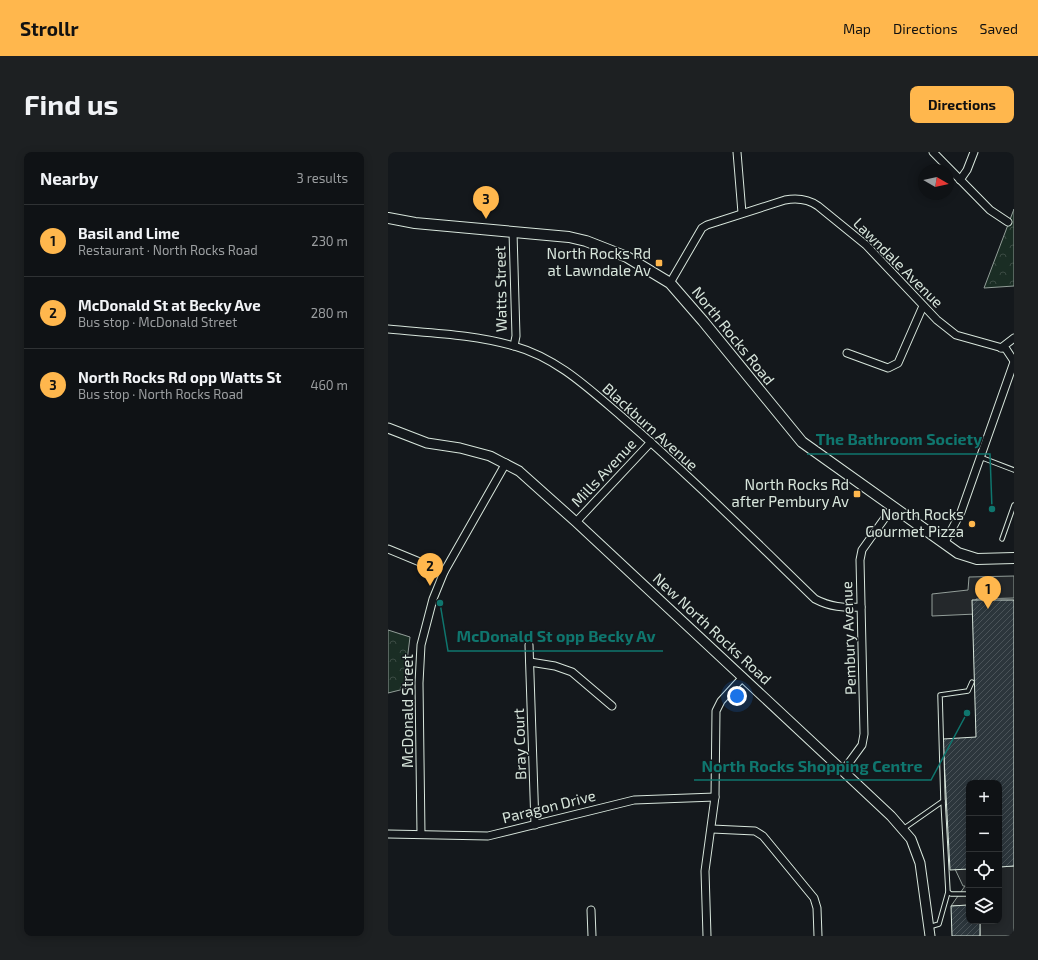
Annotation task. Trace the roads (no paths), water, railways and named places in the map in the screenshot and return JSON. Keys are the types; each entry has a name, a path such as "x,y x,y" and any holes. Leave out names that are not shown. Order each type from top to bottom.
{"main road":[{"name":"North Rocks Road","path":"388,218 415,223 569,237 586,241 628,257 670,283 802,442 892,508 958,553 977,559 1014,558"}],"street":[{"path":"738,152 742,213"},
{"path":"933,152 990,210 1008,222"},
{"path":"960,180 967,170 974,152"},
{"name":"Lawndale Avenue","path":"670,283 702,228 721,219 791,199 807,200 815,203 866,245 923,306 937,320 956,335 1006,349 1014,362 960,512 944,544"},
{"name":"Watts Street","path":"513,232 516,336 514,346"},
{"path":"847,353 888,368 898,363 923,306"},
{"name":"Blackburn Avenue","path":"388,329 471,338 514,346 555,364 571,374 651,442 815,598 825,604 836,607 861,607"},
{"path":"1001,348 1014,338"},
{"name":"New North Rocks Road","path":"388,428 427,443 475,451 506,463 532,482 576,522 843,771 903,829 911,839 920,863 929,932"},
{"name":"Mills Avenue","path":"576,522 651,442"},
{"name":"McDonald Street","path":"422,834 419,683 420,654 433,599 444,572 506,463"},
{"name":"Pembury Avenue","path":"843,771 862,745 864,734 860,560 862,550 892,508"},
{"path":"388,549 444,572"},
{"name":"Bray Court","path":"529,646 535,825"},
{"path":"530,662 555,666 572,672 612,706"},
{"path":"707,936 705,871 712,829 715,797 716,711 721,700 742,677"},
{"name":"Paragon Drive","path":"388,834 488,836 634,800 715,797"},
{"path":"712,829 754,831 763,836 814,898 817,908 818,936"},
{"path":"591,910 592,936"}],"lane":[{"path":"980,457 1014,470"},
{"path":"1002,539 1014,505"},
{"path":"929,932 940,924 948,892 943,801 940,695 968,691 972,682"},
{"path":"903,829 943,801"},
{"path":"948,892 951,894 966,894"}],"place":[{"name":"North Rocks Rd opp Watts St","path":"486,219"},
{"name":"North Rocks Rd at Lawndale Av","path":"659,263"},
{"name":"North Rocks Rd after Pembury Av","path":"857,494"},
{"name":"The Bathroom Society","path":"992,509"},
{"name":"North Rocks Gourmet Pizza","path":"972,524"},
{"name":"McDonald St at Becky Ave","path":"430,586"},
{"name":"McDonald St opp Becky Av","path":"440,603"},
{"name":"Basil and Lime","path":"988,609"},
{"name":"North Rocks Shopping Centre","path":"967,713"}]}
